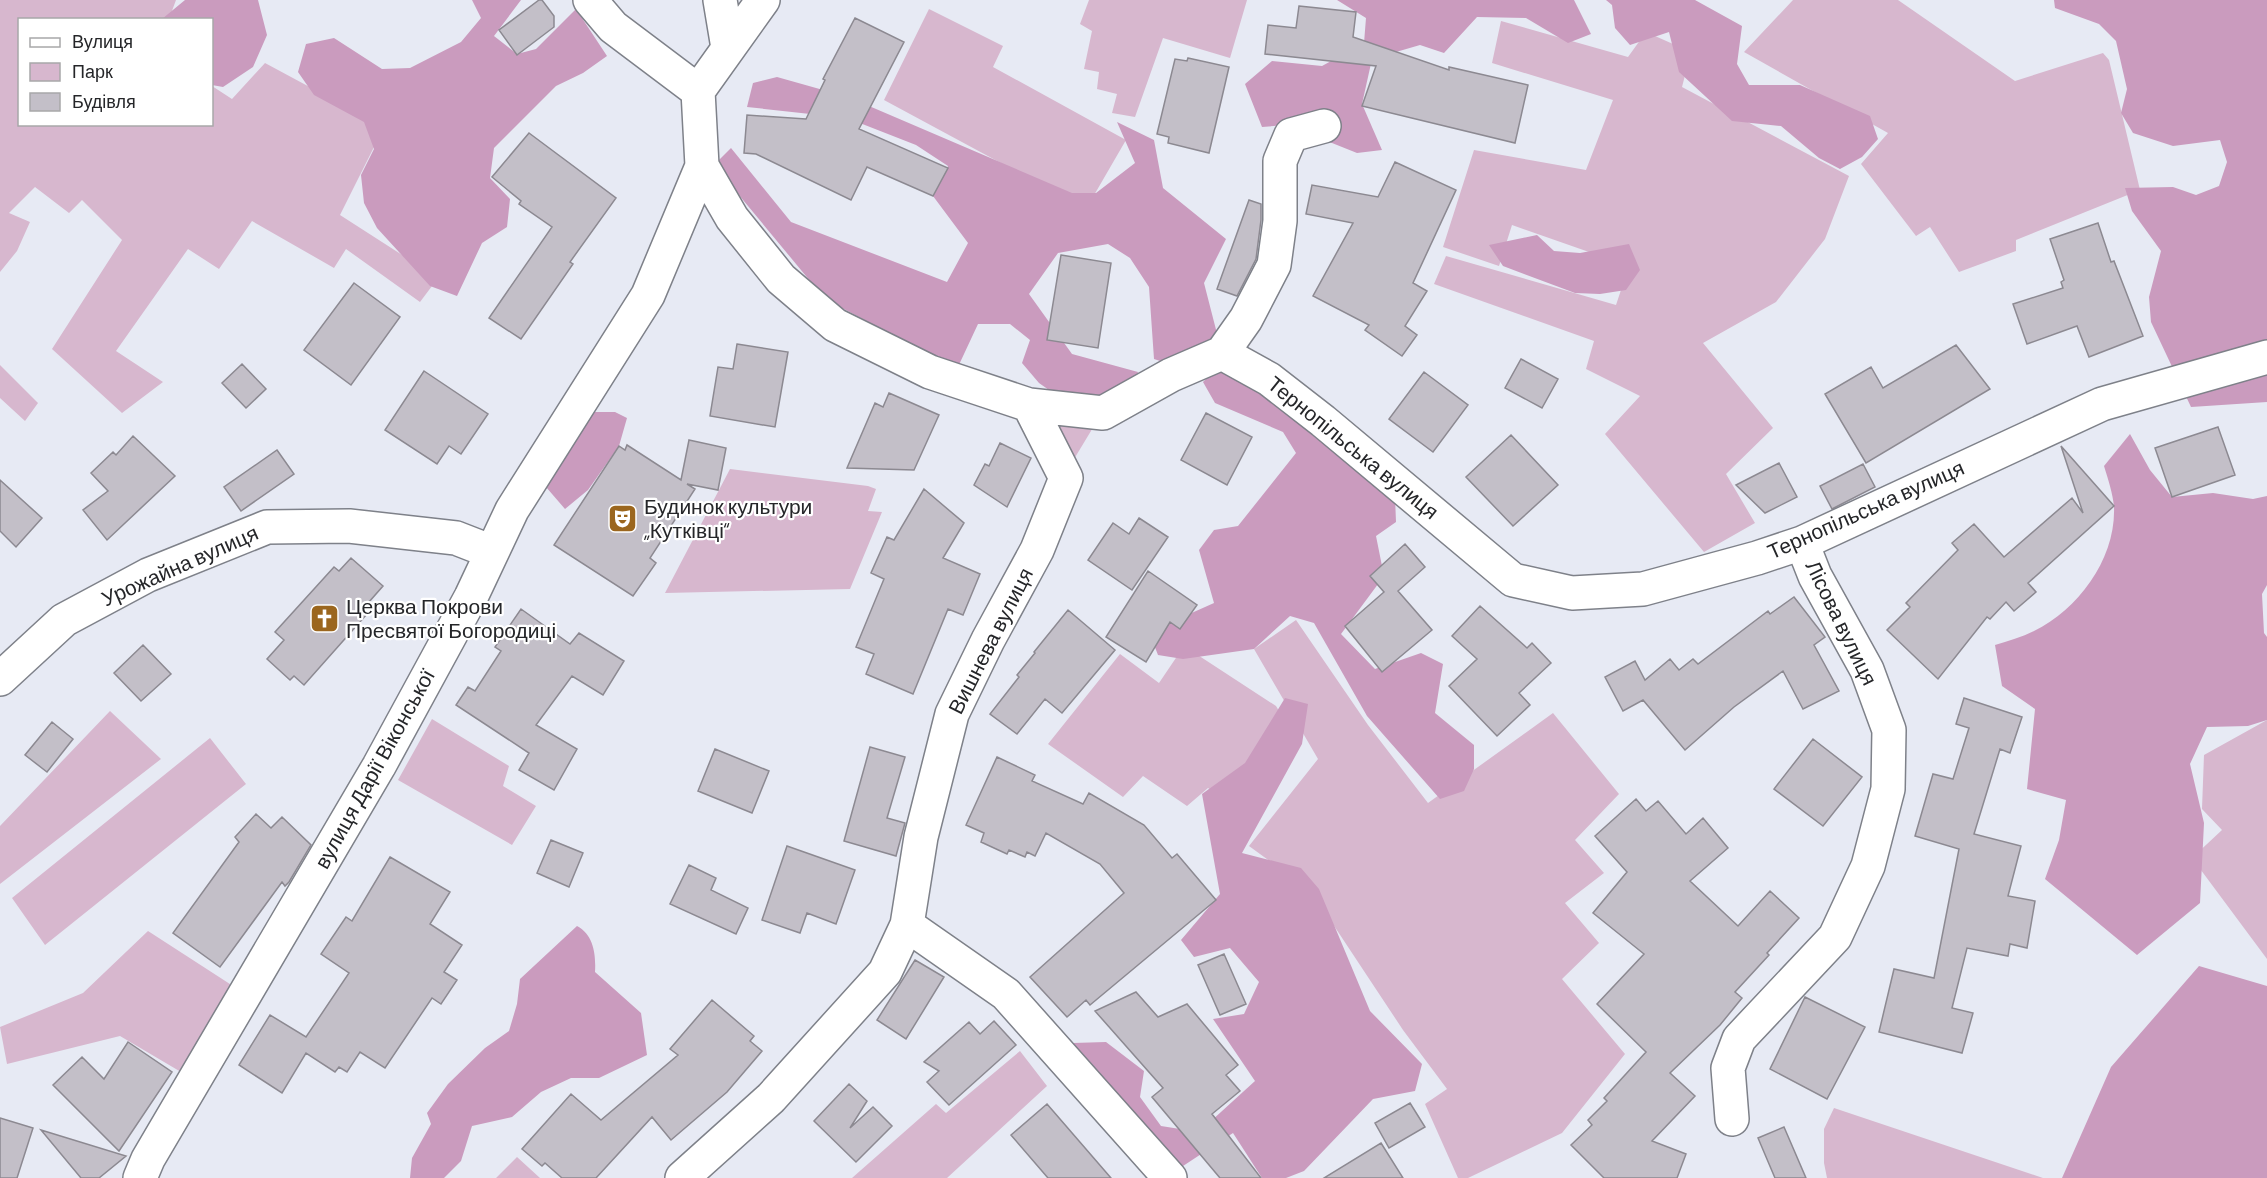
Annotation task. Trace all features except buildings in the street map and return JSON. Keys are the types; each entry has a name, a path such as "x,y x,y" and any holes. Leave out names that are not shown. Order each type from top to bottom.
{"street":[{"path":"590,0 613,27 698,91"},
{"path":"720,0 728,48"},
{"path":"763,0 698,91 702,166 732,218 782,279 835,325 930,372 1029,405 1103,413 1171,375 1222,353 1246,319 1274,265 1280,221 1280,161 1291,135 1324,126"},
{"name":"вулиця Дарії Віконської","path":"140,1178 148,1159 379,766 471,597 512,510 648,295 702,166"},
{"name":"Тернопільська вулиця","path":"1222,353 1269,379 1513,580 1572,593 1643,589 1802,543 2102,404 2267,357"},
{"name":"Вишнева вулиця","path":"682,1178 771,1098 885,972 907,925 921,837 952,714 988,640 1037,550 1066,478 1029,405"},
{"name":"Урожайна вулиця","path":"0,679 64,620 148,575 267,527 349,526 456,538 492,552"},
{"name":"Лісова вулиця","path":"1732,1119 1728,1068 1739,1039 1835,937 1868,866 1888,789 1889,730 1867,670 1815,576 1802,543"},
{"path":"907,925 1006,994 1170,1178"}],"green space":[{"path":"0,0 176,0 169,18 18,18 18,126 213,126 213,87 232,99 265,63 384,127 340,215 438,278 420,302 346,249 334,268 252,221 219,269 188,249 116,351 163,382 122,413 52,349 122,240 82,200 69,213 35,187 9,213 30,222 17,251 0,272"},
{"path":"1089,0 1247,0 1230,58 1163,38 1135,117 1112,113 1117,94 1097,89 1099,72 1084,69 1092,31 1080,24"},
{"path":"1793,0 1898,0 2015,81 2103,53 2109,60 2140,190 2016,240 2016,251 1959,272 1930,227 1916,236 1861,164 1888,133 1744,52"},
{"path":"929,9 1003,46 993,67 1126,140 1086,209 884,100"},
{"path":"1501,21 1628,57 1646,32 1691,52 1682,87 1849,176 1825,239 1776,302 1703,343 1773,428 1726,474 1755,523 1704,552 1605,434 1640,396 1586,369 1594,341 1434,284 1446,256 1616,305 1629,266 1512,225 1499,266 1443,247 1474,150 1586,170 1613,100 1492,63"},
{"path":"0,365 38,403 25,421 0,398"},
{"path":"1044,417 1094,426 1071,464"},
{"path":"730,469 868,486 876,489 868,511 882,512 850,589 665,593"},
{"path":"1296,620 1368,725 1428,803 1553,713 1619,794 1575,840 1604,873 1565,903 1599,943 1562,979 1625,1054 1562,1133 1468,1178 1458,1178 1425,1104 1447,1089 1403,1030 1311,891 1249,846 1318,759 1254,649"},
{"path":"1184,646 1276,706 1282,716 1225,799 1208,788 1187,806 1143,776 1123,797 1048,744 1120,654 1159,683"},
{"path":"110,711 161,759 0,884 0,826"},
{"path":"432,719 509,766 503,786 536,806 512,845 398,780"},
{"path":"2267,720 2267,959 2192,858 2222,830 2202,809 2204,755"},
{"path":"210,738 246,784 45,945 12,898"},
{"path":"148,931 233,986 181,1072 120,1036 7,1064 0,1027 83,993"},
{"path":"1020,1051 1047,1086 947,1178 852,1178 936,1104 946,1113"},
{"path":"1834,1108 2043,1178 1827,1178 1824,1163 1824,1129"},
{"path":"517,1157 540,1178 496,1178"}],"shaded area":[{"path":"185,0 258,0 267,35 253,67 223,87 213,85 213,18 163,18"},
{"path":"472,0 521,0 494,36 517,54 536,49 576,9 607,56 583,73 556,86 494,148 490,178 510,199 507,227 482,243 457,296 430,286 377,228 364,203 361,175 374,149 364,122 314,95 298,72 306,44 334,38 382,69 410,68 461,42 481,18"},
{"path":"1337,0 1574,0 1591,34 1568,43 1526,18 1477,17 1444,53 1420,45 1372,59 1362,104 1382,150 1357,153 1287,125 1262,127 1245,84 1272,61 1322,66 1364,43 1366,18"},
{"path":"1606,0 1695,0 1742,26 1737,64 1749,85 1800,85 1870,116 1878,139 1862,157 1840,169 1819,158 1781,126 1732,121 1679,72 1669,32 1630,45 1615,28 1612,5"},
{"path":"2054,0 2267,0 2267,402 2191,407 2151,322 2149,297 2161,251 2132,211 2125,188 2173,187 2196,195 2219,186 2227,162 2220,140 2173,146 2133,133 2121,113 2127,89 2116,41 2099,24 2055,8"},
{"path":"777,77 848,97 1072,193 1096,193 1135,163 1117,122 1154,140 1163,188 1226,239 1204,283 1222,353 1200,374 1154,359 1149,287 1130,258 1108,244 1058,253 1029,294 1072,354 1138,372 1131,396 1059,397 1039,383 1022,363 1030,340 1010,324 978,324 957,369 825,299 714,165 731,148 791,222 947,282 968,243 933,196 948,166 916,145 847,118 747,107 753,83"},
{"path":"1537,235 1554,251 1580,253 1629,244 1640,270 1626,290 1600,294 1575,293 1503,266 1489,245"},
{"path":"1220,365 1301,422 1395,497 1396,522 1376,536 1384,576 1341,634 1375,669 1421,653 1443,664 1435,713 1474,745 1474,769 1464,791 1440,799 1367,716 1314,623 1290,616 1254,649 1183,659 1158,655 1149,632 1214,603 1199,550 1214,530 1238,526 1296,453 1283,432 1215,403 1203,382"},
{"path":"587,412 615,412 627,418 619,446 588,490 565,509 546,487"},
{"path":"2130,434 2150,470 2172,497 2213,493 2253,499 2267,496 2267,585 2262,594 2264,633 2267,637 2267,720 2248,726 2207,727 2190,764 2204,823 2200,903 2137,955 2045,879 2059,840 2066,800 2027,789 2035,709 2002,686 1995,645 2029,633 2050,621 2066,610 2092,580 2109,545 2113,526 2114,507 2104,466"},
{"path":"1285,698 1308,704 1302,744 1242,853 1301,868 1319,889 1370,1011 1422,1064 1415,1091 1373,1099 1304,1171 1286,1178 1262,1178 1233,1133 1180,1168 1090,1080 1073,1043 1106,1042 1144,1071 1140,1097 1161,1126 1199,1132 1255,1081 1213,1019 1244,1014 1259,982 1230,948 1194,957 1181,940 1220,894 1202,794 1245,763"},
{"path":"577,926 587,935 593,946 595,972 641,1013 647,1055 599,1078 571,1078 541,1092 512,1117 472,1126 461,1161 444,1178 410,1178 412,1158 431,1124 427,1113 448,1084 485,1048 509,1031 517,1004 520,979"},
{"path":"2199,966 2267,986 2267,1178 2062,1178 2111,1067"}],"place":[{"name":"Будинок культури „Кутківці“","path":"623,519"},
{"name":"Церква Покрови Пресвятої Богородиці","path":"325,619"}]}
